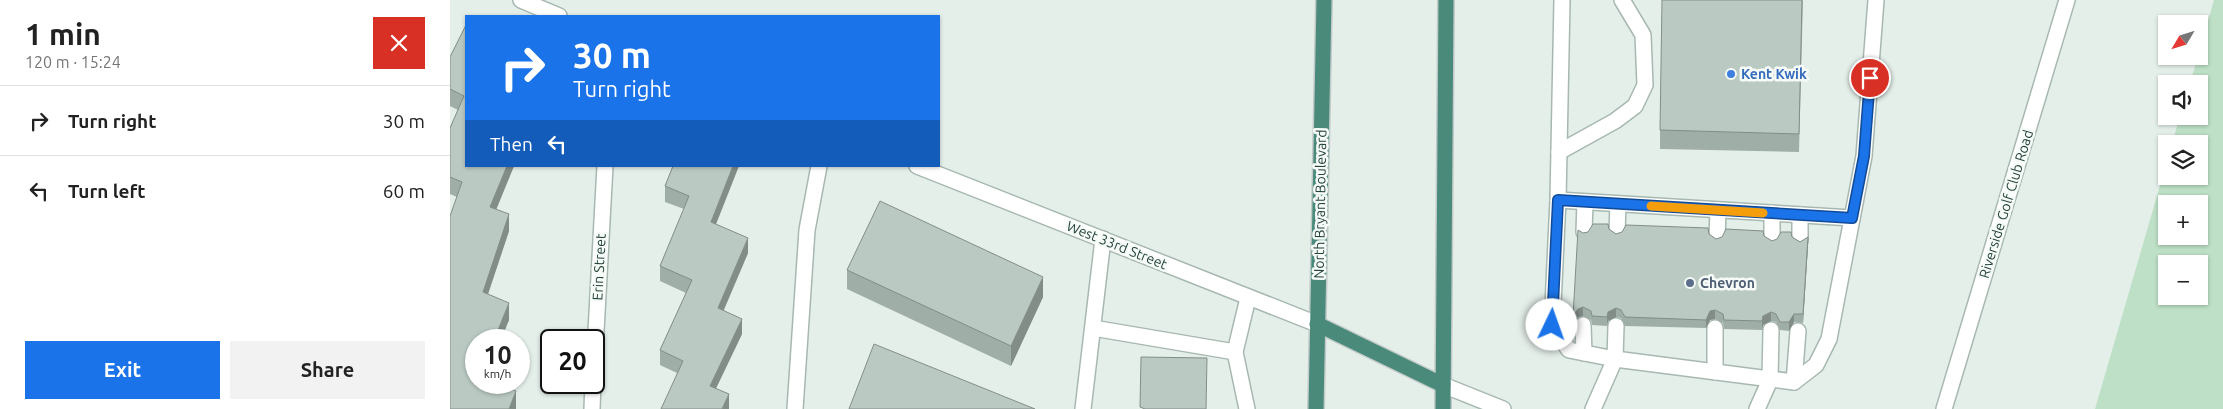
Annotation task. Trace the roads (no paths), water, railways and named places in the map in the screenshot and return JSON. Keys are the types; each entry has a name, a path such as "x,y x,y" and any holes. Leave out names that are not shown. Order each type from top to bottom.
{"highway":[{"name":"North Bryant Boulevard","path":"1316,409 1324,0"},
{"path":"1443,409 1446,0"},
{"path":"1317,324 1443,385"}],"street":[{"path":"521,0 557,15"},
{"path":"1562,0 1558,200 1552,325 1569,350 1794,382 1816,365 1829,339 1864,156 1876,0"},
{"path":"1559,152 1615,121 1635,106 1645,85 1643,35 1622,0"},
{"name":"Riverside Golf Club Road","path":"1944,409 2068,0"},
{"name":"Erin Street","path":"596,329 605,167"},
{"path":"795,409 807,230 819,167"},
{"name":"West 33rd Street","path":"920,167 1317,324"},
{"path":"1558,200 1852,218"},
{"path":"1584,232 1585,202"},
{"path":"1617,233 1618,204"},
{"path":"1717,238 1718,210"},
{"path":"1772,213 1772,240"},
{"path":"1800,215 1800,241"},
{"path":"1083,409 1103,238"},
{"path":"1247,409 1235,352 1248,298"},
{"path":"1584,325 1584,353"},
{"path":"1592,409 1615,358 1616,326"},
{"path":"1093,328 1235,352"},
{"path":"1715,328 1715,372"},
{"path":"1756,409 1770,380 1770,330"},
{"path":"1794,382 1798,331"},
{"path":"1443,385 1502,409"},
{"path":"592,409 593,394"}],"place":[{"name":"Kent Kwik","path":"1731,74"},
{"name":"Chevron","path":"1690,283"}]}
